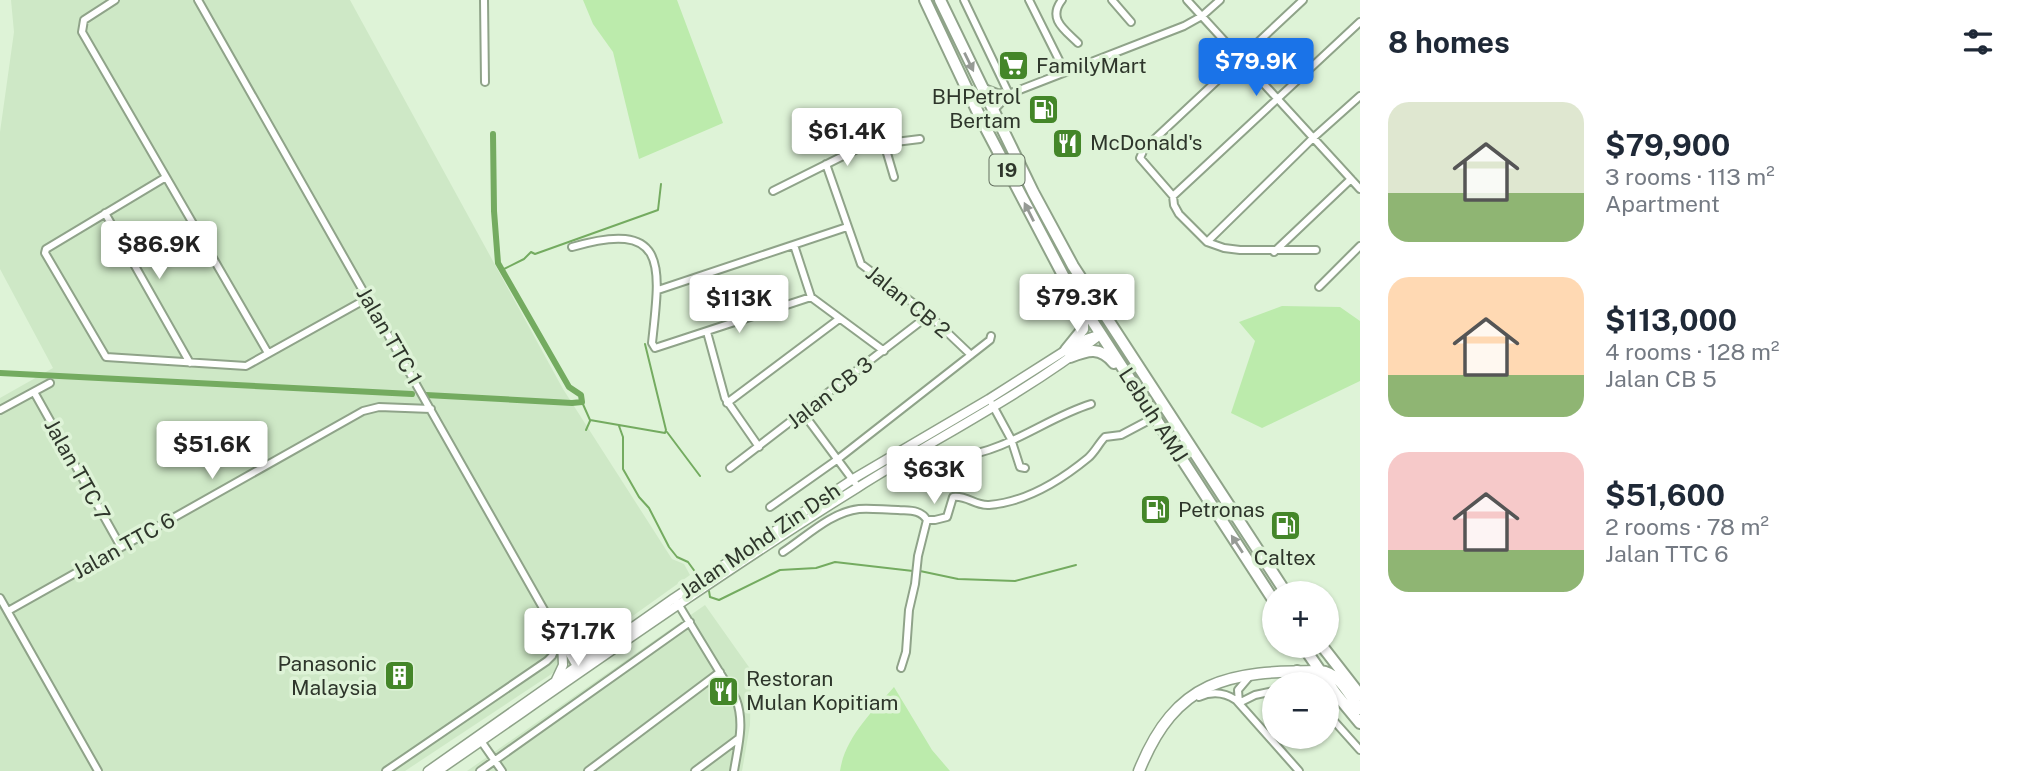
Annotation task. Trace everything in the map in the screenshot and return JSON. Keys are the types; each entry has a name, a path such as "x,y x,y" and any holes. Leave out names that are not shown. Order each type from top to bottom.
{"highway":[{"name":"Lebuh AMJ","path":"925,0 1038,231 1101,334 1262,582"},
{"name":"Lebuh AMJ","path":"940,0 993,111 1073,266 1278,581"},
{"path":"1055,234 1057,246 1100,316 1103,326 1101,334 1114,338 1131,361 1141,369"},
{"path":"1068,353 1083,329 1082,304"},
{"path":"1068,353 1104,352 1127,381 1134,385"},
{"path":"1297,671 1305,666 1308,658"},
{"path":"1312,658 1360,723"},
{"path":"1320,671 1321,658"},
{"path":"1330,658 1360,695"},
{"path":"1320,671 1329,672 1336,677 1360,709"},
{"path":"1339,699 1346,706"}],"main road":[{"name":"Jalan Mohd Zin Dsh","path":"428,771 579,670 600,652 855,483 1101,334"},
{"name":"Jalan Mohd Zin Dsh","path":"438,771 676,602"},
{"path":"561,639 579,653 600,652"},
{"path":"553,685 563,665 561,639"},
{"path":"1139,771 1152,742 1172,713 1209,685 1227,678 1254,674 1320,671"},
{"path":"447,771 457,758"}],"street":[{"path":"115,0 84,20 82,32 268,353"},
{"name":"Jalan TTC 1","path":"198,0 579,670"},
{"path":"484,0 485,82"},
{"path":"964,0 1009,94"},
{"path":"1029,0 1065,72"},
{"path":"1062,0 1055,16 1058,23 1078,43"},
{"path":"1112,0 1132,22"},
{"path":"1186,0 1360,189"},
{"path":"993,111 1009,94 1184,26 1202,16 1220,0"},
{"path":"1173,196 1140,155 1303,0"},
{"path":"1316,250 1224,248 1207,242 1179,214 1172,201 1173,196 1276,97 1360,22"},
{"path":"981,86 997,93 1009,94"},
{"path":"1207,242 1360,96"},
{"path":"773,191 863,146 919,139"},
{"path":"884,143 894,177"},
{"name":"Jalan CB 2","path":"826,164 858,259 865,269 929,315 971,355"},
{"path":"166,177 49,246 46,253 106,357 246,366 368,298"},
{"path":"1275,251 1351,179"},
{"path":"105,213 190,363"},
{"path":"659,290 847,227"},
{"path":"572,247 603,239 640,241 655,262 659,290 653,346 658,348 811,297"},
{"path":"794,245 811,297 884,351"},
{"path":"1319,287 1360,246"},
{"name":"Jalan CB 3","path":"730,468 929,315"},
{"path":"727,403 839,319"},
{"path":"707,332 727,403 759,447"},
{"path":"770,507 838,459 990,340 991,336"},
{"path":"0,410 50,383"},
{"name":"Jalan TTC 7","path":"34,392 121,547"},
{"path":"991,403 1011,439 1020,467 1025,468"},
{"path":"960,456 972,455 1091,404"},
{"name":"Jalan TTC 6","path":"8,611 363,411 379,407 431,409"},
{"path":"803,413 855,483"},
{"path":"927,520 947,517 953,497 965,497 980,505 992,505 1029,496 1059,480 1088,458 1105,437 1121,435 1155,417"},
{"path":"783,552 828,521 849,511 913,511 921,512 927,520"},
{"path":"901,668 906,652 909,610 920,545 927,520"},
{"path":"0,598 98,771"},
{"path":"676,602 741,711 742,724 734,771"},
{"path":"480,771 690,622"},
{"path":"386,771 547,661 561,639"},
{"path":"588,771 720,672"},
{"path":"1239,703 1238,690 1244,681 1254,674"},
{"path":"1172,713 1209,693 1227,695 1239,703 1299,771"},
{"path":"1239,703 1262,694"},
{"path":"1339,727 1360,750"},
{"path":"695,771 738,739"},
{"path":"481,741 502,771"}],"shaded area":[{"path":"11,0 350,0 563,389 672,559 684,564 690,575 550,675 405,771 0,771 0,398 53,368 0,269 0,132 14,32"},
{"path":"705,605 751,670 750,725 742,771 467,771"}],"green space":[{"path":"583,0 677,0 723,123 639,159 613,52 593,24"},
{"path":"1282,306 1340,307 1360,321 1360,381 1262,428 1231,413 1255,341 1239,322"},
{"path":"894,687 932,750 950,771 840,771 854,736"}],"waterway":[{"path":"426,395 582,402 581,395 569,387 498,263 493,134"},
{"path":"502,270 524,259 531,252 535,254 658,210 661,184"},
{"path":"582,402 590,420 665,433 645,344"},
{"path":"0,373 412,394"},
{"path":"586,430 590,421"},
{"path":"619,426 623,437 623,469 639,497 649,508 669,547 677,557 688,562 696,573"},
{"path":"667,432 700,476"},
{"path":"709,591 710,597 719,600 780,570 816,568 835,562 913,571"},
{"path":"920,571 958,579 1015,581 1076,565"}],"place":[{"name":"FamilyMart","path":"1013,66"},
{"name":"BHPetrol Bertam","path":"1044,109"},
{"name":"McDonald's","path":"1067,143"},
{"name":"Petronas","path":"1155,510"},
{"name":"Caltex","path":"1285,526"},
{"name":"Panasonic Malaysia","path":"400,676"},
{"name":"Restoran Mulan Kopitiam","path":"723,691"}]}
